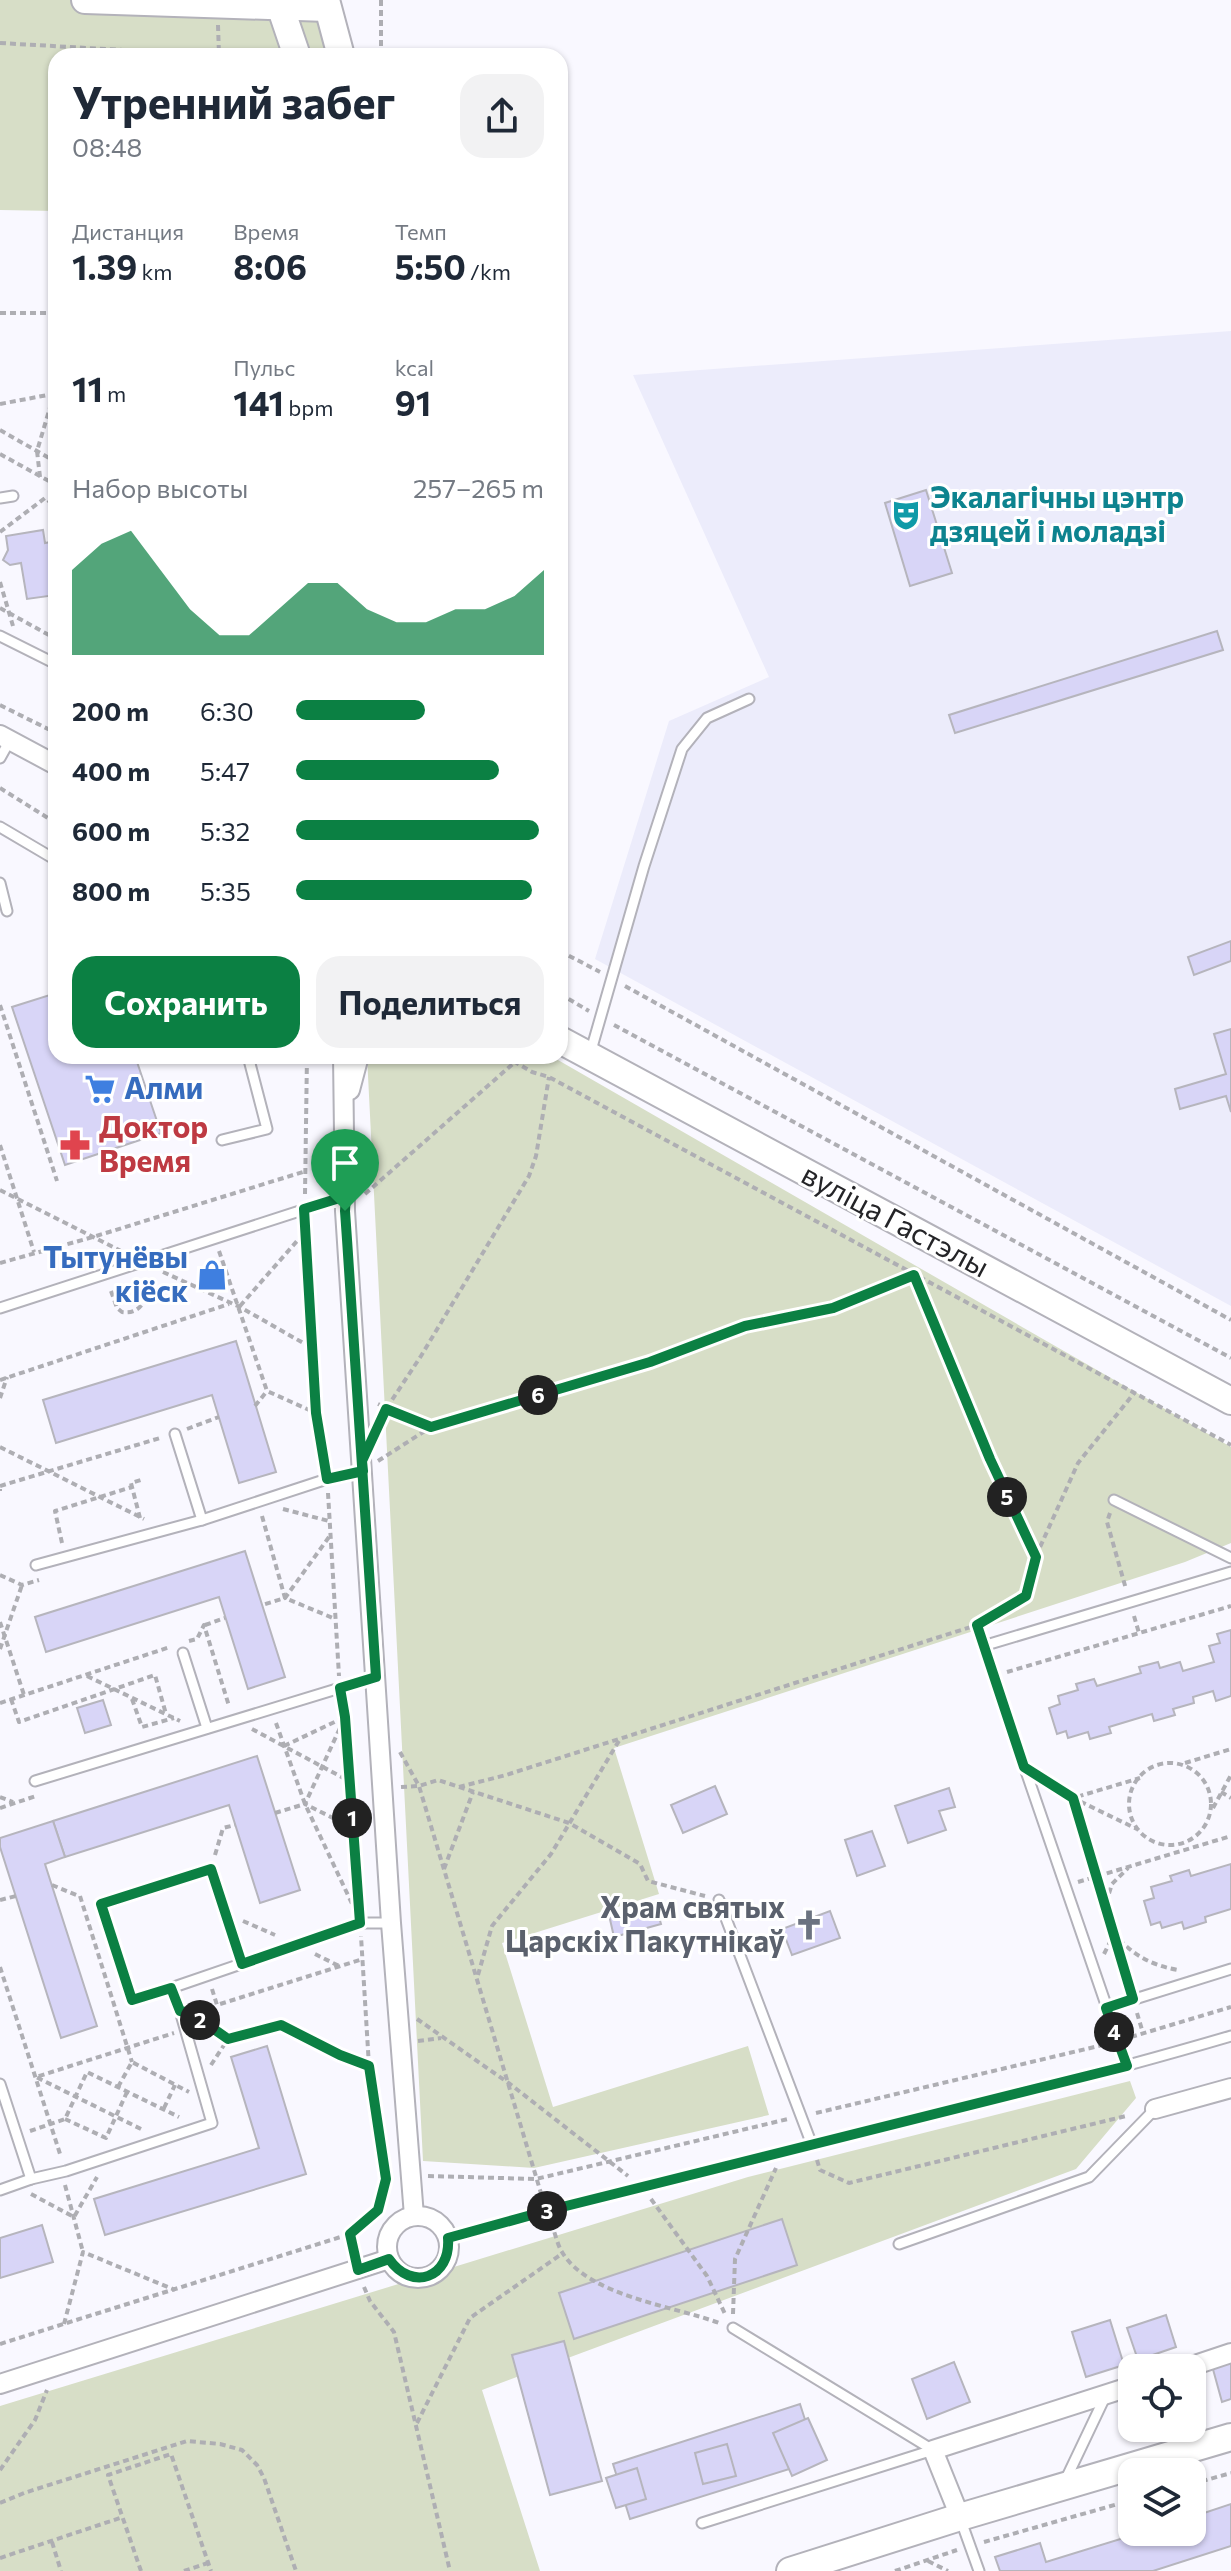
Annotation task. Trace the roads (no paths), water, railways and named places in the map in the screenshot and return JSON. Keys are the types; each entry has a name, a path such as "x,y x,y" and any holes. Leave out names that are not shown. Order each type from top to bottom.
{"main road":[{"path":"85,0 326,4 339,48"},
{"path":"279,4 294,48"},
{"name":"вуліца Гастэлы","path":"568,1045 1231,1401"},
{"path":"790,2571 838,2564 960,2517 1231,2437"}],"street":[{"path":"5,738 48,761"},
{"path":"343,1064 345,1204 391,1923 414,2216"},
{"path":"345,1104 357,1064"},
{"path":"1155,2109 1231,2088"},
{"path":"414,2216 428,2217 440,2225 448,2238 449,2251 444,2264 435,2273 422,2278 397,2270 389,2259 387,2245 391,2232 401,2221 414,2216"},
{"path":"0,2384 389,2259"},
{"path":"1206,2361 1231,2353"},
{"path":"960,2517 933,2450 1118,2391"}],"lane":[{"path":"0,498 13,496"},
{"path":"0,636 48,660"},
{"path":"589,1057 644,866 682,749 707,718 749,699"},
{"path":"0,758 5,738"},
{"path":"0,827 48,855"},
{"path":"0,883 7,911"},
{"path":"222,1140 267,1129 250,1064"},
{"path":"0,1308 304,1209 345,1204"},
{"path":"175,1434 202,1520"},
{"path":"36,1565 202,1520 363,1466"},
{"path":"1114,1500 1231,1558"},
{"path":"1127,2066 983,1646 1231,1572"},
{"path":"183,1653 204,1729"},
{"path":"35,1781 204,1729 234,1715 271,1709 376,1677"},
{"path":"242,1964 211,1869 101,1904 132,2000 171,1988 242,1964 360,1923 391,1923"},
{"path":"719,1900 812,2145"},
{"path":"1106,2008 1231,1969"},
{"path":"0,2190 212,2123 171,1988"},
{"path":"448,2238 1127,2066 1231,2036"},
{"path":"0,2084 31,2179"},
{"path":"899,2244 1089,2177 1155,2109"},
{"path":"733,2328 933,2450"},
{"path":"1062,2487 1106,2395"},
{"path":"702,2523 933,2450"},
{"path":"960,2517 979,2571"}],"place":[{"name":"Экалагічны цэнтр дзяцей і моладзі","path":"906,515"},
{"name":"Алми","path":"100,1089"},
{"name":"Доктор Время","path":"75,1145"},
{"name":"Тытунёвы кіёск","path":"212,1275"},
{"name":"Храм святых Царскіх Пакутнікаў","path":"809,1925"}]}
